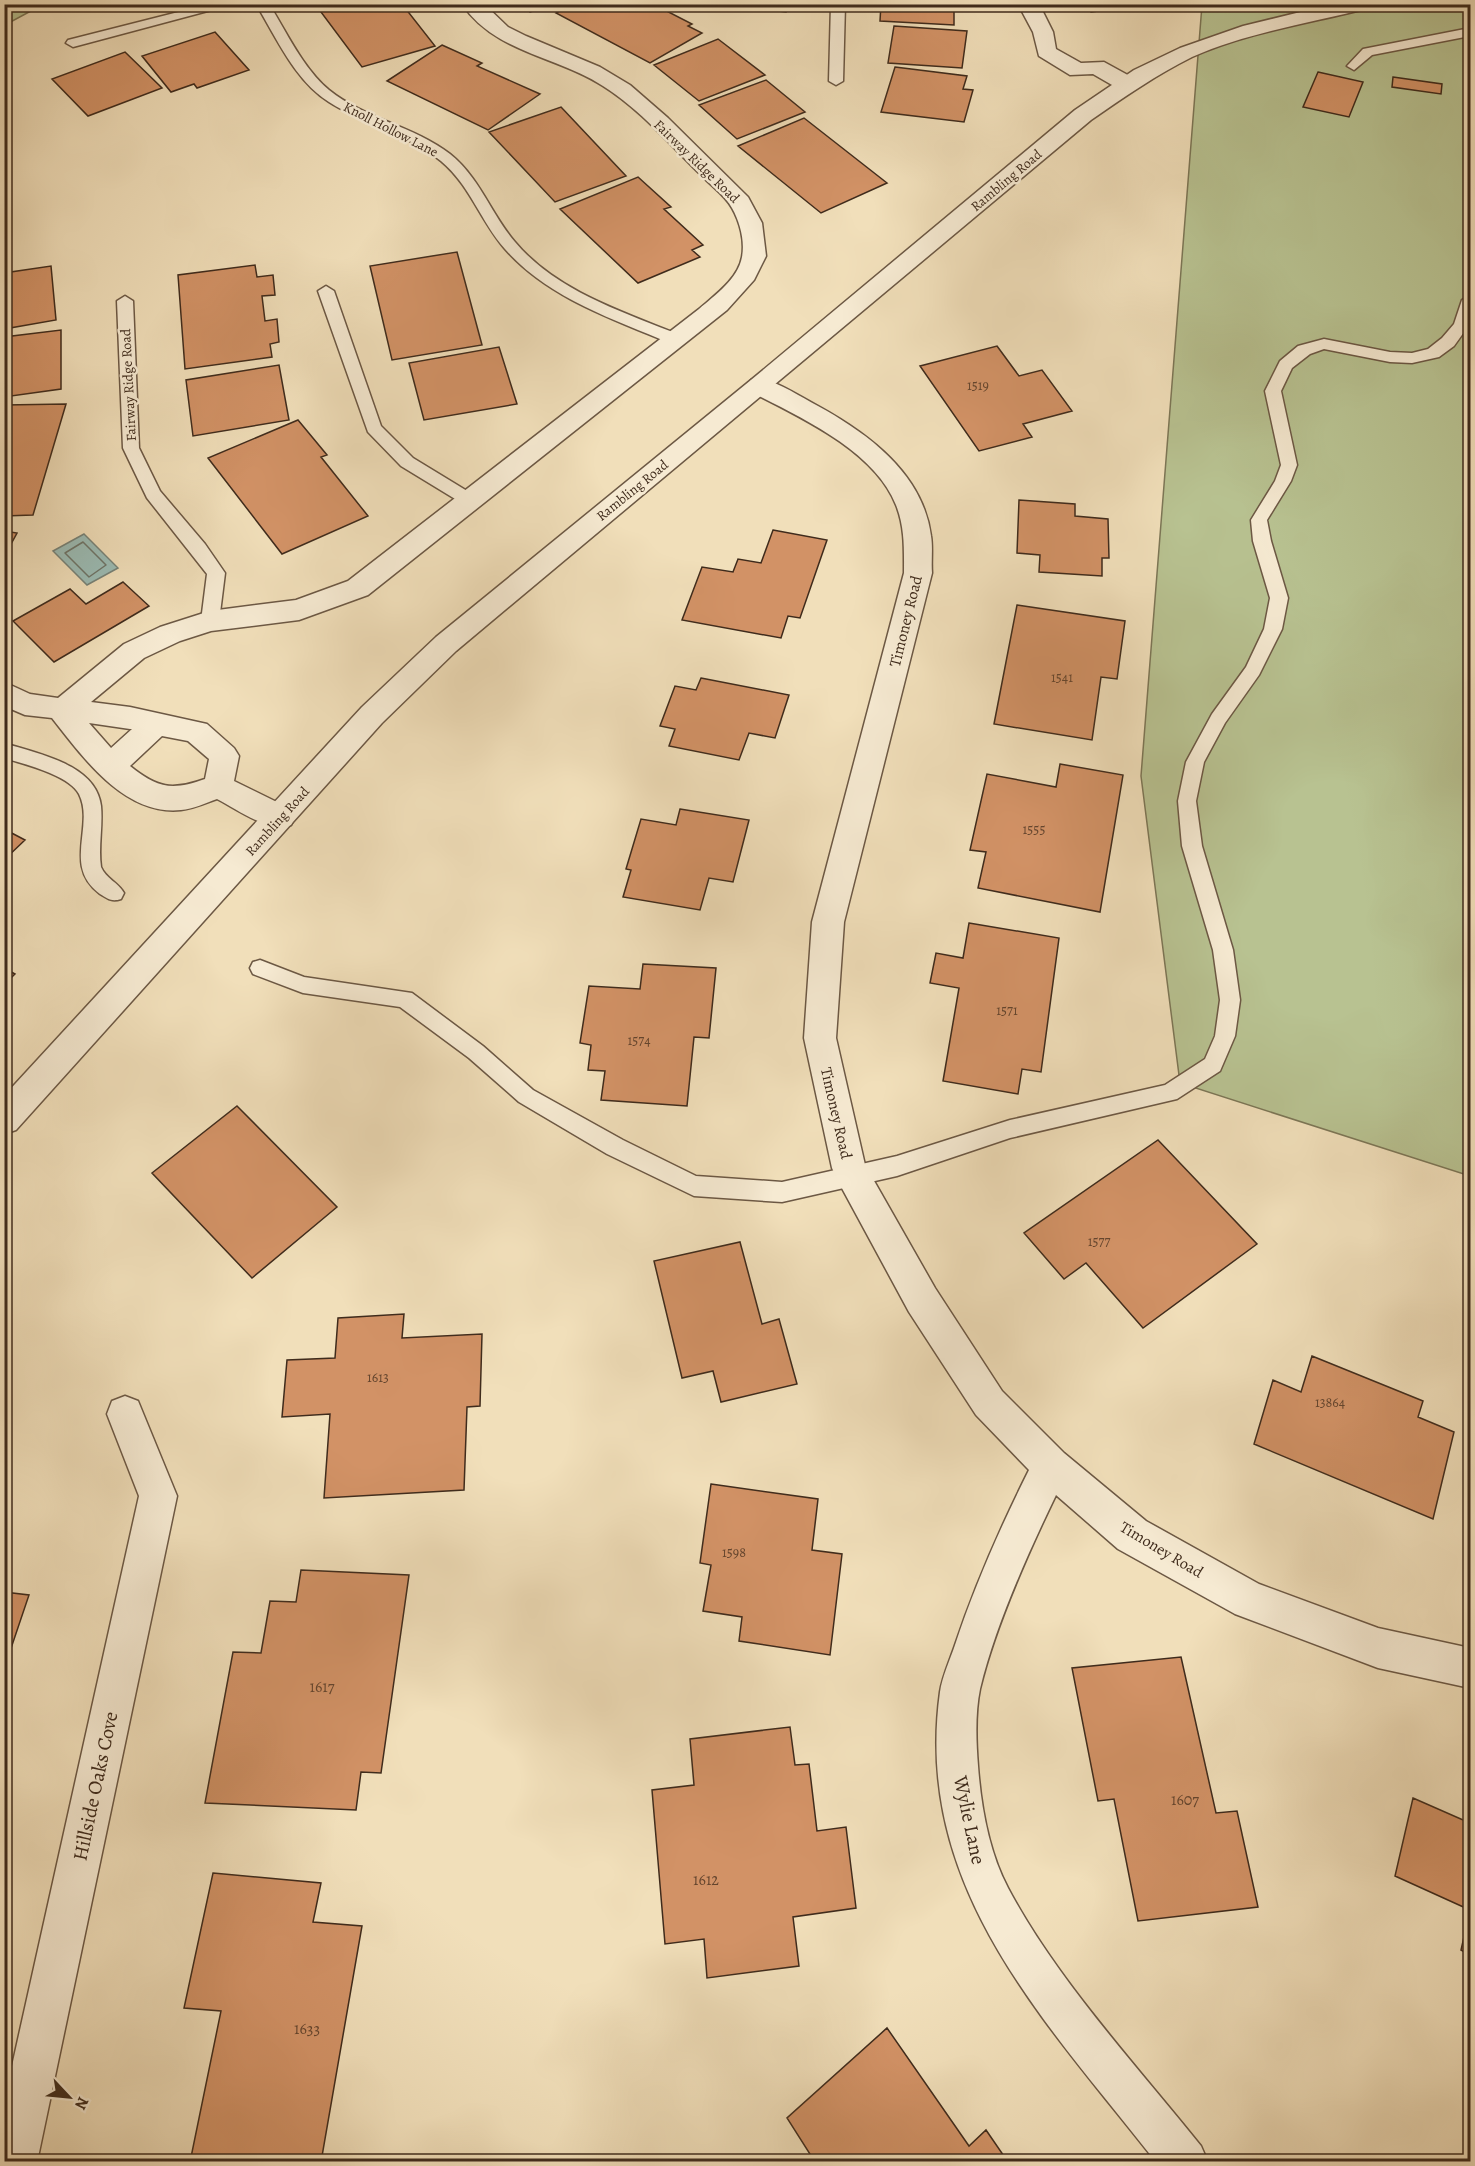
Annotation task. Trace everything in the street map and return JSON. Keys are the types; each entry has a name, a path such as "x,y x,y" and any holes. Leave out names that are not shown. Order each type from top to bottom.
{"street":[{"name":"Fairway Ridge Road","path":"62,710 134,651 170,634 210,621 299,610 358,588 675,339 725,298 742,280 753,261 749,220 740,201 677,139 610,82 510,36 489,23 472,4"},
{"path":"1028,4 1043,32 1046,52 1078,70 1096,67 1127,84"},
{"name":"Rambling Road","path":"4,1120 372,715 446,644 760,386 1083,115 1127,84 1164,63 1212,42 1250,30 1362,4"},
{"path":"1043,32 1074,42 1099,58 1096,67"},
{"name":"Timoney Road","path":"760,386 851,435 884,465 909,503 917,525 920,550 918,573 828,922 820,1038 849,1168 922,1300 989,1403 1051,1466 1132,1535 1249,1600 1378,1648 1470,1668"},
{"path":"4,693 25,704 130,718 197,732 224,756 218,786"},
{"path":"62,710 110,767 143,791 178,799 218,786 280,817"},
{"path":"110,767 156,724"},
{"name":"Hillside Oaks Cove","path":"14,2162 158,1496 125,1414"},
{"name":"Wylie Lane","path":"1051,1466 1030,1508 987,1609 960,1690 956,1743 960,1797 973,1852 992,1900 1038,1976 1185,2162"}],"lane":[{"path":"73,43 228,4"},
{"name":"Knoll Hollow Lane","path":"262,4 316,85 332,99 446,157 468,179 508,243 538,273 606,310 675,339"},
{"path":"836,81 838,4"},
{"path":"1354,66 1368,52 1470,32"},
{"path":"326,291 374,428 407,462 471,501"},
{"path":"260,968 303,985 405,999 443,1026 526,1096 615,1147 694,1185 782,1192 897,1166 1010,1129 1170,1093 1213,1065 1225,1036 1230,1000 1223,950 1192,846 1187,801 1195,762 1218,719 1253,670 1273,628 1279,598 1262,541 1259,520 1283,481 1289,465 1273,391 1286,365 1304,350 1324,344 1390,357 1412,358 1434,353 1448,342 1461,325 1470,300"},
{"name":"Fairway Ridge Road","path":"125,301 131,448 153,494 199,548 216,573 210,621"},
{"path":"4,750 56,770 80,783 88,792 91,804 89,862 97,880 114,893"}],"green space":[{"path":"5,4 42,4 42,5 5,25"},
{"path":"1202,5 1470,5 1470,1176 1180,1083 1141,776"}],"water":[{"path":"84,534 118,568 87,585 53,551"}],"building":[{"path":"315,4 402,4 435,46 362,67"},
{"path":"525,4 561,4 530,12"},
{"path":"572,4 653,4 692,24 688,26 702,33 650,63 556,13"},
{"path":"716,4 788,4 786,12"},
{"path":"881,4 957,4 957,11 954,11 954,25 880,21"},
{"path":"1086,4 1157,4 1091,12"},
{"path":"894,26 967,31 962,68 888,63"},
{"path":"215,32 249,70 197,88 194,84 171,92 142,56"},
{"path":"718,39 765,75 699,101 654,65"},
{"path":"442,45 482,63 477,66 540,94 488,130 387,81"},
{"path":"125,52 162,88 88,116 52,79"},
{"path":"895,67 967,76 963,89 973,90 964,122 881,112"},
{"path":"1318,72 1363,82 1349,117 1303,107"},
{"path":"1393,77 1442,84 1441,94 1392,87"},
{"path":"766,80 805,112 737,139 699,105"},
{"path":"561,107 626,176 555,202 489,132"},
{"path":"804,118 887,183 821,213 738,146"},
{"path":"638,177 671,207 664,209 703,245 692,250 700,257 638,283 560,209"},
{"path":"457,252 482,345 392,360 370,266"},
{"path":"255,265 257,277 273,275 275,295 262,296 265,321 277,319 279,342 270,344 272,357 185,369 178,275"},
{"path":"51,266 56,320 4,329 4,273"},
{"path":"61,330 61,389 4,397 4,337"},
{"path":"997,346 1019,376 1042,370 1072,411 1023,424 1032,437 979,451 920,366"},
{"path":"499,347 517,404 424,420 409,363"},
{"path":"279,365 289,420 193,436 186,380"},
{"path":"66,404 33,515 4,516 4,405"},
{"path":"298,420 327,455 321,457 368,516 282,554 208,458"},
{"path":"1019,500 1075,504 1075,516 1108,519 1109,558 1102,558 1102,576 1039,572 1040,555 1017,553"},
{"path":"773,530 827,540 800,618 788,616 781,638 682,620 702,567 733,572 738,559 761,563"},
{"path":"4,531 17,533 4,557"},
{"path":"123,582 149,606 54,662 13,621 70,589 86,604"},
{"path":"1017,605 1125,621 1117,679 1101,677 1092,740 994,724"},
{"path":"701,678 789,695 775,738 749,733 739,760 669,746 675,729 660,726 675,686 696,690"},
{"path":"1060,764 1123,775 1100,912 978,888 986,852 970,850 987,774 1056,787"},
{"path":"680,809 749,820 733,882 709,878 700,910 623,897 631,870 626,869 641,819 676,825"},
{"path":"4,829 25,840 4,860"},
{"path":"969,923 1059,938 1041,1072 1022,1069 1018,1094 943,1081 959,988 930,983 936,953 963,958"},
{"path":"643,964 716,968 709,1038 694,1037 687,1106 601,1100 605,1071 588,1070 591,1045 580,1043 589,986 640,989"},
{"path":"4,968 15,974 4,985"},
{"path":"237,1106 337,1207 252,1278 152,1173"},
{"path":"1158,1140 1257,1244 1143,1328 1086,1263 1064,1279 1024,1233"},
{"path":"740,1242 762,1324 779,1319 797,1384 721,1402 713,1371 682,1378 654,1261"},
{"path":"404,1314 402,1338 482,1334 480,1406 467,1407 464,1490 324,1498 330,1414 282,1417 287,1360 335,1358 338,1318"},
{"path":"1312,1356 1423,1401 1418,1417 1454,1432 1433,1519 1254,1444 1273,1380 1301,1392"},
{"path":"711,1484 818,1499 812,1550 842,1554 830,1655 739,1641 742,1617 703,1611 711,1565 700,1563"},
{"path":"301,1570 409,1575 381,1773 361,1772 356,1810 205,1803 233,1652 261,1653 270,1601 296,1602"},
{"path":"4,1592 29,1595 4,1669"},
{"path":"1181,1657 1216,1813 1237,1811 1258,1907 1138,1921 1114,1799 1098,1801 1072,1668"},
{"path":"790,1727 795,1765 809,1764 817,1831 846,1827 856,1908 793,1917 799,1966 707,1978 704,1939 665,1944 652,1790 694,1785 690,1739"},
{"path":"1413,1798 1470,1823 1470,1910 1395,1876"},
{"path":"213,1873 321,1883 313,1922 362,1926 321,2162 190,2162 221,2011 184,2008"},
{"path":"1470,1910 1470,1955 1461,1950"},
{"path":"887,2028 969,2146 986,2130 1008,2162 815,2162 787,2118"}]}
